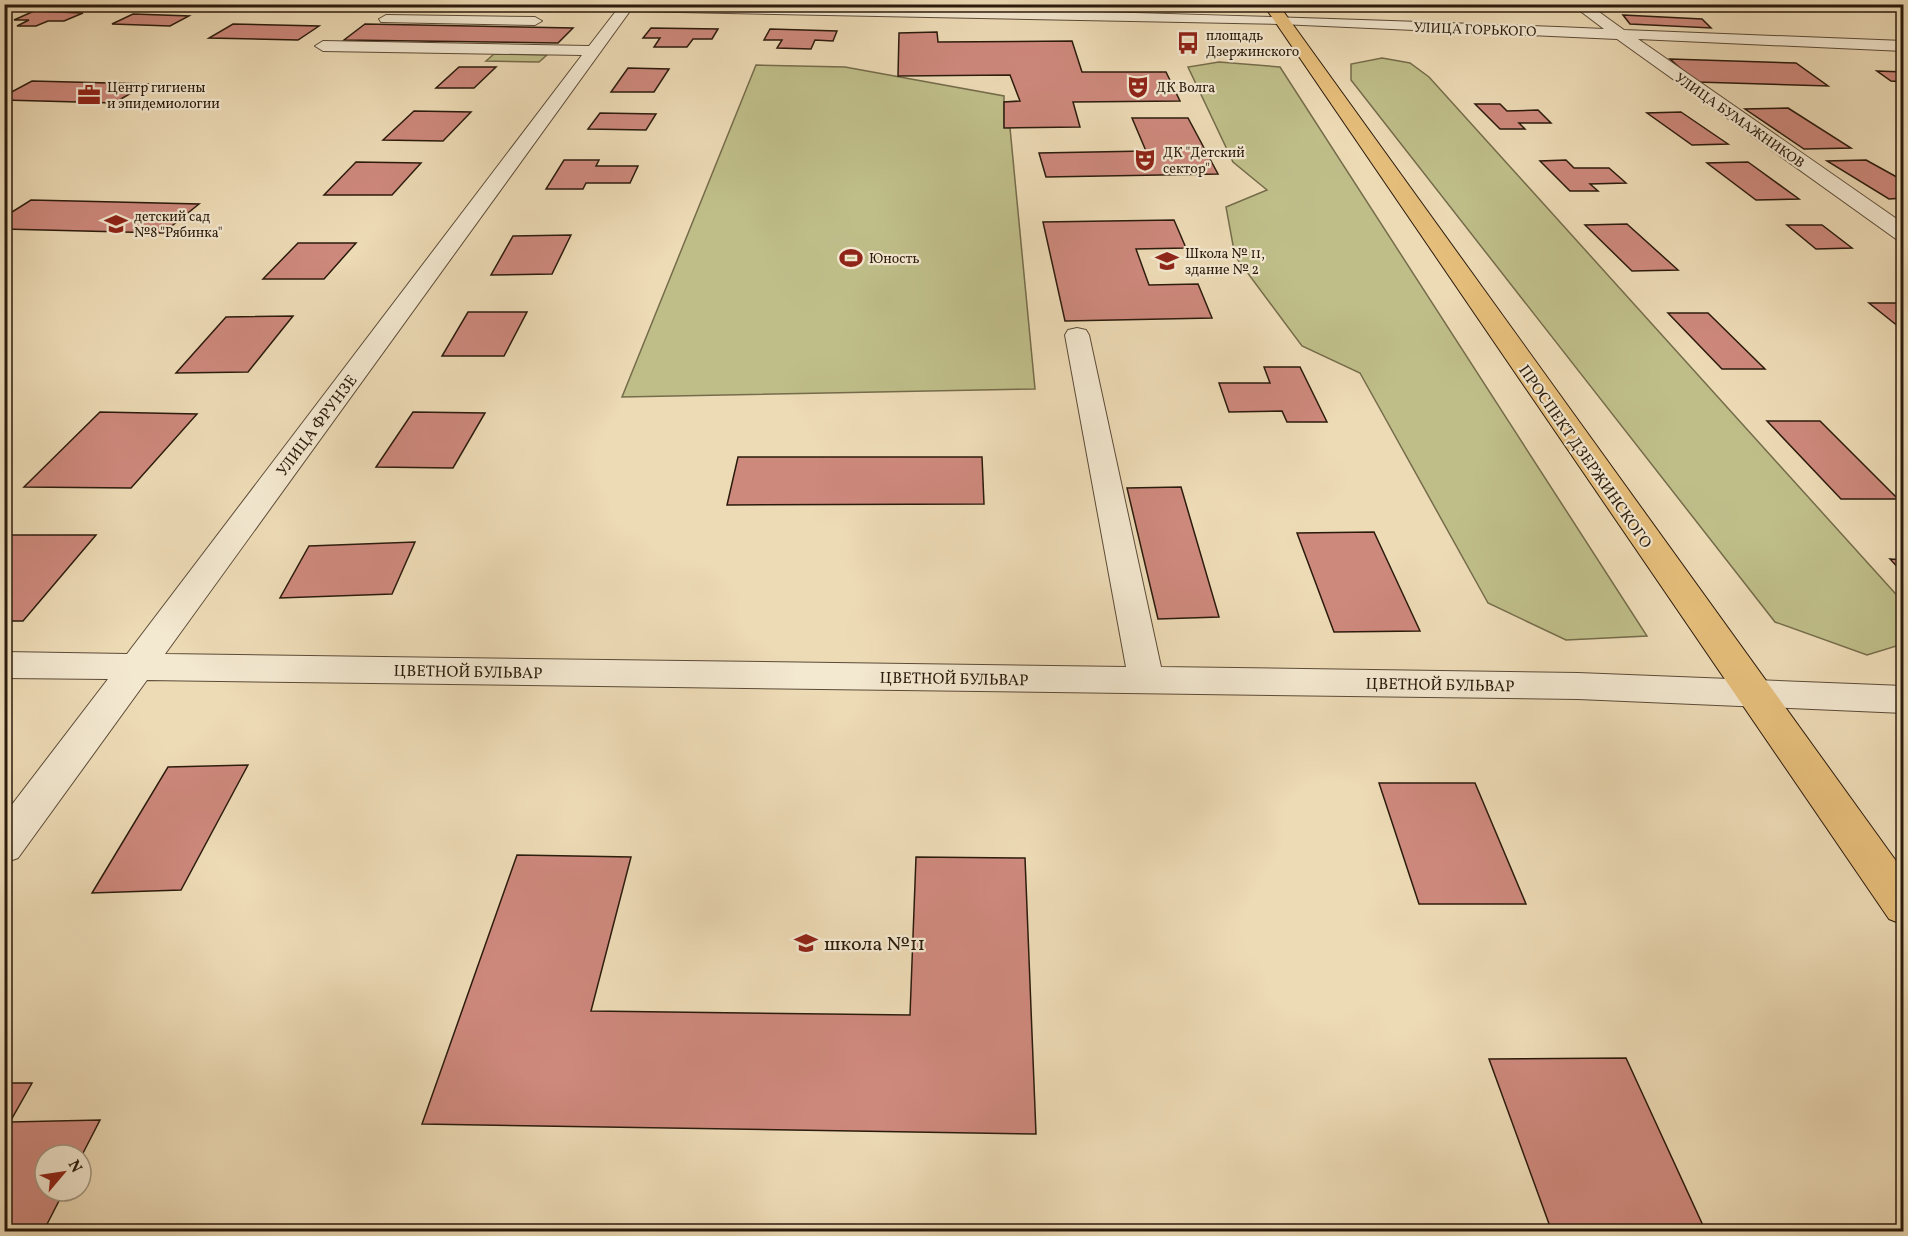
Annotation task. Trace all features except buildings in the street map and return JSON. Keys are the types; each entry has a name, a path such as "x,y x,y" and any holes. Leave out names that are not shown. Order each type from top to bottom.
{"main road":[{"name":"ПРОСПЕКТ ДЗЕРЖИНСКОГО","path":"1275,12 1753,695 1904,906"}],"street":[{"name":"УЛИЦА ГОРЬКОГО","path":"507,4 616,14 1275,12 1618,34 1904,46"},
{"name":"УЛИЦА БУМАЖНИКОВ","path":"1578,4 1904,234"},
{"name":"УЛИЦА ФРУНЗЕ","path":"4,846 594,51 616,14"},
{"path":"386,19 546,21"},
{"path":"323,46 594,51"},
{"path":"1077,334 1146,680"},
{"name":"ЦВЕТНОЙ БУЛЬВАР","path":"4,664 1578,686 1904,700"}],"shaded area":[{"path":"494,54 547,55 539,62 486,61"},
{"path":"1382,58 1410,63 1429,77 1903,602 1903,644 1867,655 1775,622 1351,80 1351,64"},
{"path":"1219,62 1280,67 1647,636 1566,640 1488,603 1360,373 1302,346 1235,256 1226,207 1267,190 1233,162 1188,67"},
{"name":"Юность","path":"756,65 845,67 1004,96 1004,127 1010,128 1035,389 622,397"}],"place":[{"name":"площадь Дзержинского","path":"1188,43"},
{"name":"ДК Волга","path":"1138,87"},
{"name":"Центр гигиены и эпидемиологии","path":"89,95"},
{"name":"ДК \"Детский сектор\"","path":"1145,160"},
{"name":"детский сад №8 \"Рябинка\"","path":"116,224"},
{"name":"Юность","path":"851,258"},
{"name":"Школа № 11, здание № 2","path":"1167,261"},
{"name":"школа №11","path":"806,943"}]}
